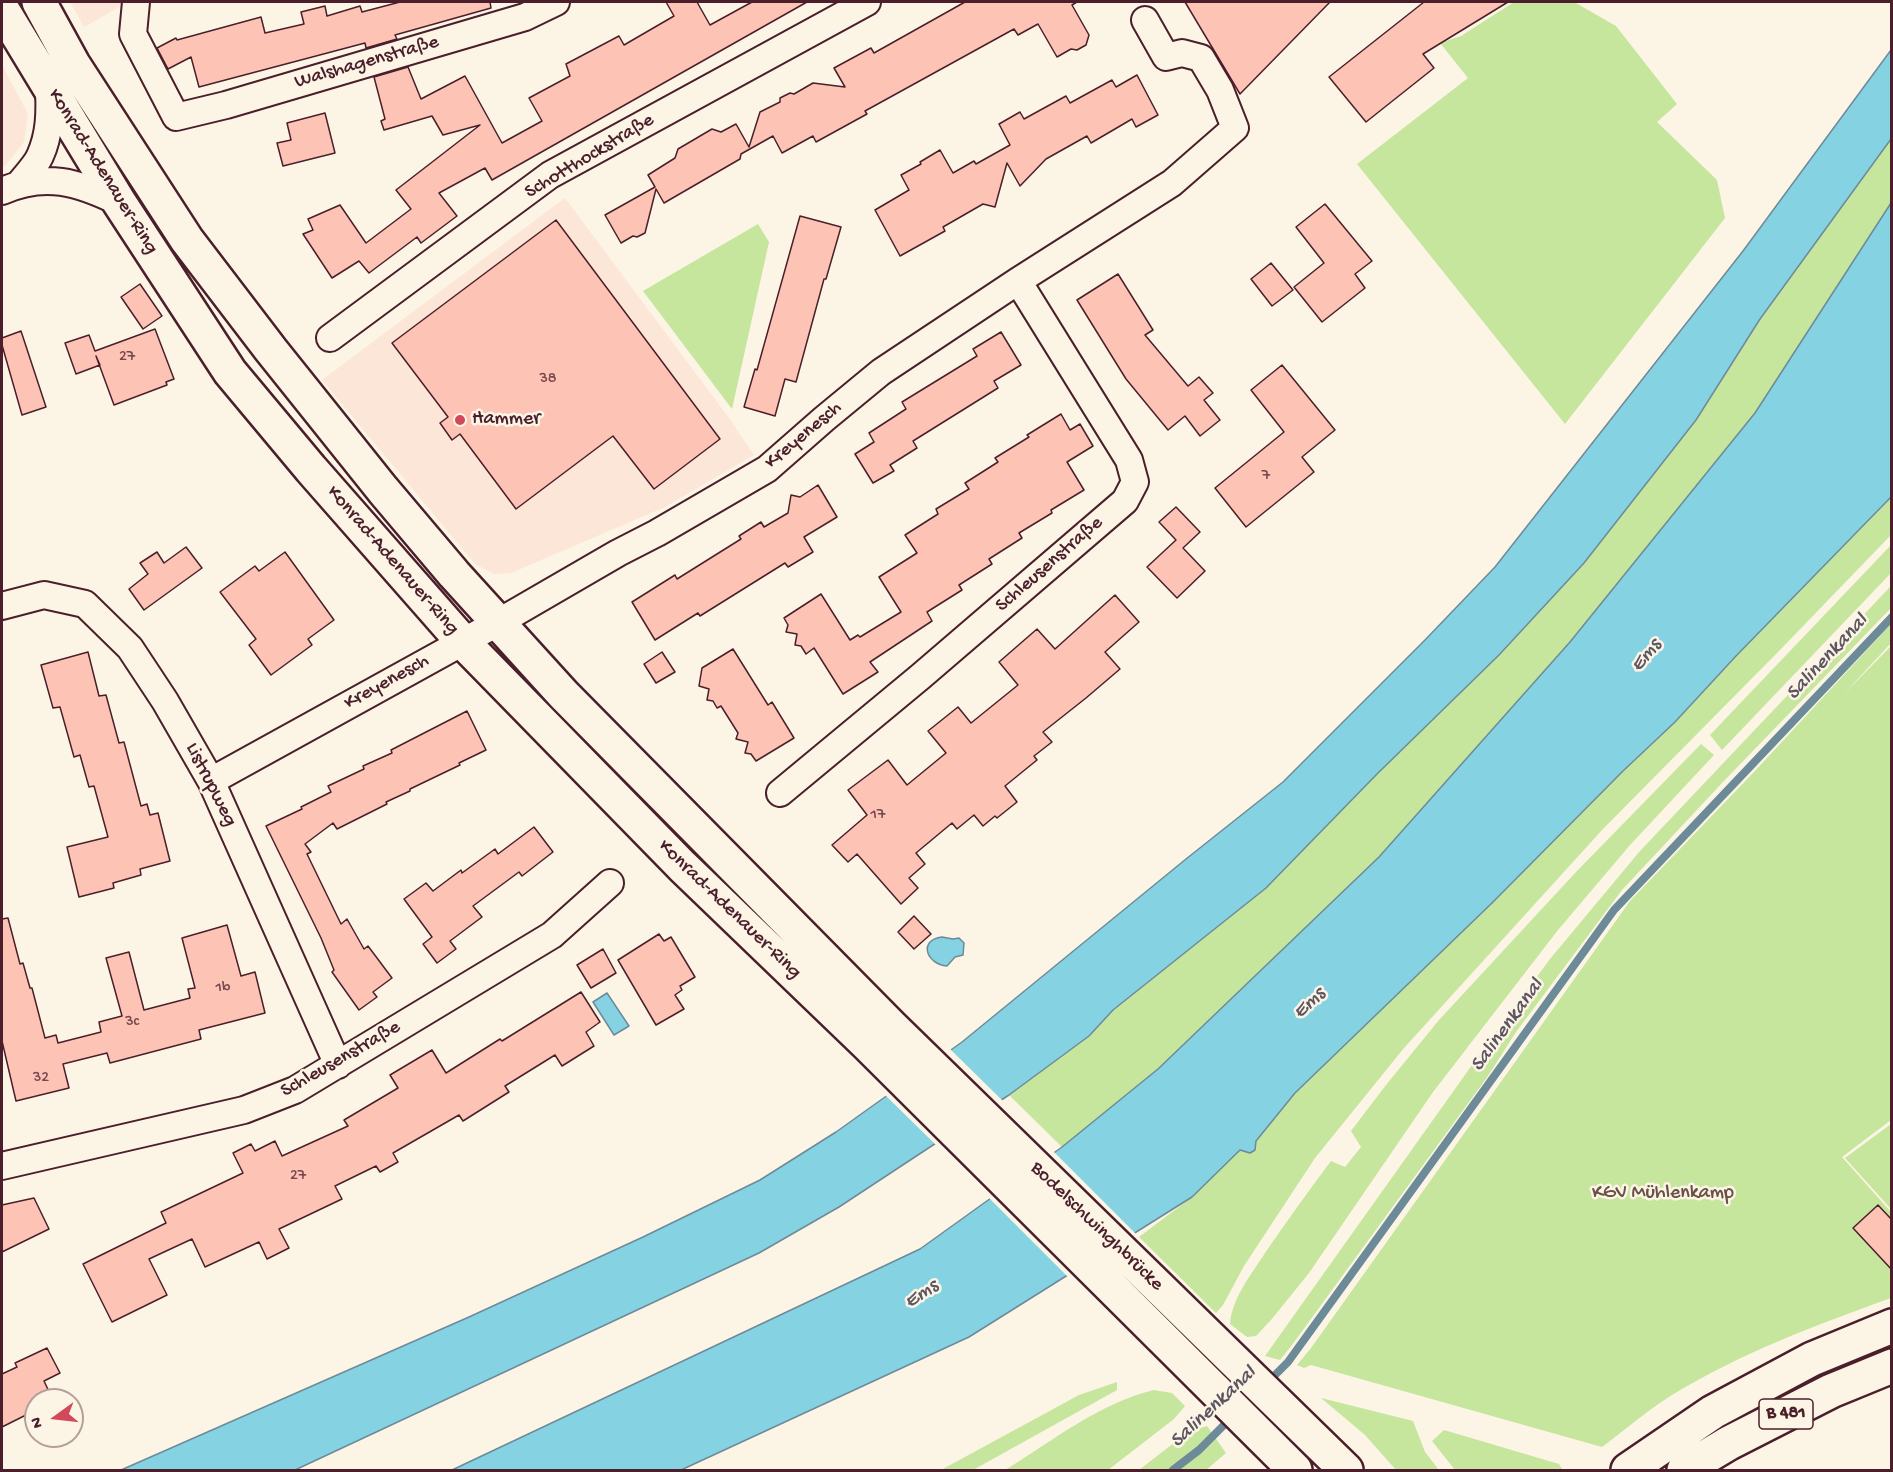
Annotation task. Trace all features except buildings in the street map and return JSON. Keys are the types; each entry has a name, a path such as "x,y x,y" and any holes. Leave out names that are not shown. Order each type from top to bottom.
{"main road":[{"name":"Konrad-Adenauer-Ring","path":"39,2 73,64 187,240 382,490 454,574 563,694 879,1035"},
{"name":"Konrad-Adenauer-Ring","path":"2,9 119,202 230,372 311,469 462,641 682,866 879,1035"},
{"name":"Bodelschwinghbrücke","path":"879,1035 1346,1470"},
{"name":"Bodelschwinghbrücke","path":"879,1035 1284,1459"},
{"name":"B 481","path":"1628,1470 1713,1412 1812,1359 1892,1326"},
{"name":"B 481","path":"1683,1470 1729,1443 1831,1390 1892,1366"}],"street":[{"name":"Walshagenstraße","path":"136,2 133,34 176,117 226,105 525,17 556,2"},
{"name":"Schotthockstraße","path":"330,338 550,175 867,2"},
{"name":"Kreyenesch","path":"211,781 499,622 767,469 881,372 1018,281 1173,183 1235,128 1221,90 1201,58 1182,53 1166,57 1144,20"},
{"path":"11,187 40,158 50,117 49,88"},
{"path":"11,187 52,180 76,184 119,202"},
{"name":"Schleusenstraße","path":"780,793 920,677 1125,501 1135,482 1129,460 1018,281"},
{"name":"Listrupweg","path":"2,606 44,596 85,604 130,648 165,701 211,781 338,1065"},
{"name":"Schleusenstraße","path":"2,1166 244,1110 295,1090 552,935 610,883"}],"shaded area":[{"path":"70,2 128,2 84,27"},
{"path":"2,65 28,114 24,142 2,167"},
{"path":"565,198 754,455 665,507 511,573 494,574 475,564 322,380"}],"green space":[{"path":"1514,2 1574,2 1616,26 1677,104 1657,122 1717,180 1725,218 1565,424 1357,164 1468,78 1440,43 1461,36"},
{"path":"1891,139 1891,203 1755,413 1570,642 1380,857 1158,1069 1062,1147 1009,1095 1089,1036 1113,1010 1266,888 1377,774 1499,655 1584,563 1696,420 1760,319"},
{"path":"758,224 769,242 732,409 643,291"},
{"path":"1891,497 1891,535 1602,830 1404,1048 1315,1158 1216,1313 1139,1237 1192,1197 1240,1149 1250,1153 1256,1141 1295,1093 1675,722"},
{"path":"1891,545 1891,573 1722,750 1710,735"},
{"path":"1891,586 1891,608 1622,890 1516,1032 1488,1076 1292,1345 1280,1360 1265,1356 1550,959 1640,851"},
{"name":"KGV Mühlenkamp","path":"1891,624 1891,643 1843,695 1891,646 1891,1120 1842,1157 1891,1212 1891,1298 1807,1329 1725,1366 1663,1401 1602,1447 1311,1365 1304,1368 1297,1365 1630,901"},
{"path":"1701,744 1714,755 1630,845 1558,930 1433,1092 1309,1273 1271,1320 1256,1336 1247,1337 1230,1324 1234,1305 1248,1278 1322,1173 1331,1161 1345,1167 1361,1147 1351,1131 1386,1085 1439,1020 1576,872"},
{"path":"1891,1124 1891,1209 1845,1158"},
{"path":"1117,1382 1117,1390 973,1470 941,1470 1079,1395"},
{"path":"1154,1390 1172,1393 1185,1406 1174,1419 1108,1470 1005,1470 1095,1413"},
{"path":"1321,1398 1413,1421 1425,1452 1439,1470 1396,1470 1365,1435"},
{"path":"1207,1426 1226,1453 1206,1470 1139,1470 1188,1432"},
{"path":"1444,1430 1559,1464 1563,1470 1455,1470 1432,1441"}],"water":[{"path":"1891,50 1891,139 1760,319 1696,420 1584,563 1499,655 1377,774 1266,888 1113,1010 1089,1036 1009,1095 839,1207 759,1253 295,1470 121,1470 469,1317 760,1180 836,1132 962,1042 1283,782 1495,567 1743,251"},
{"name":"Ems","path":"1891,203 1891,497 1675,722 1295,1093 1256,1141 1255,1150 1250,1153 1240,1150 1192,1197 969,1337 681,1470 452,1470 920,1249 1062,1147 1158,1069 1379,857 1570,642 1755,413"},
{"path":"959,938 964,943 963,955 955,957 947,966 934,961 927,947 934,939"},
{"path":"607,993 629,1026 614,1035 593,1002"}],"pier":[{"path":"949,1048 1004,1102 937,1146 884,1094"},
{"path":"1053,1151 1137,1235 1069,1278 988,1197"}],"waterway":[{"name":"Salinenkanal","path":"1266,1384 1288,1362 1614,910 1892,617"},
{"name":"Salinenkanal","path":"1173,1470 1199,1450 1232,1417"}],"place":[{"name":"Hammer","path":"460,420"}]}
